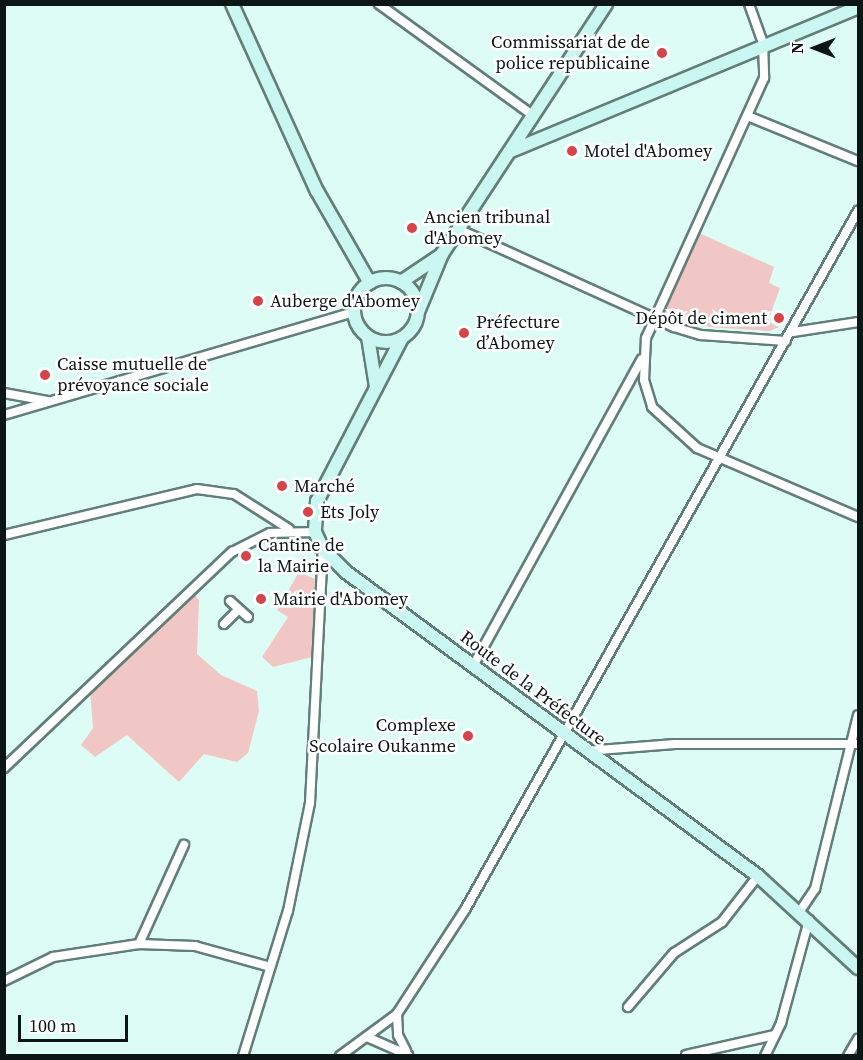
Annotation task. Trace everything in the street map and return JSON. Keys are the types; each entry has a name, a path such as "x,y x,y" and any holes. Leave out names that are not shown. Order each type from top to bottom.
{"street":[{"path":"232,4 317,191 370,283"},
{"path":"379,4 531,114"},
{"path":"368,337 388,342 402,338 418,312 442,254 511,151 531,114 606,4"},
{"path":"473,666 642,358 654,318 750,117 766,69 764,43 749,4"},
{"path":"511,151 764,43 858,7"},
{"path":"750,117 858,161"},
{"path":"340,1056 398,1014 567,736 718,458 793,332 858,211"},
{"path":"460,230 654,318 701,335 786,341"},
{"path":"376,389 368,337 355,312 357,299 370,283 401,282 442,254"},
{"path":"401,282 415,298 418,312"},
{"path":"4,415 355,312"},
{"path":"793,332 858,322"},
{"name":"Route de la Préfecture","path":"402,338 317,501 315,532 323,549 346,572 758,876 805,915 858,968"},
{"path":"642,358 652,407 697,448 858,517"},
{"path":"4,393 51,402"},
{"path":"4,535 197,489 234,494 289,529 315,532"},
{"path":"4,768 232,552 289,529"},
{"path":"243,1056 300,861 310,803 323,549"},
{"path":"230,601 248,617"},
{"path":"224,624 239,609"},
{"path":"765,1056 775,1035 805,915 815,889 854,744 858,715"},
{"path":"586,751 675,744 854,744"},
{"path":"138,944 184,845"},
{"path":"628,1007 674,953 722,922 758,876"},
{"path":"4,981 53,957 138,944 195,946 270,967"},
{"path":"398,1014 398,1035 408,1055"},
{"path":"686,1055 775,1035"},
{"path":"368,1037 408,1055"},
{"path":"848,1056 858,1039"}],"shaded area":[{"path":"699,233 774,267 769,283 780,288 768,321 779,327 770,331 709,327 662,312"},
{"path":"299,572 315,579 312,657 273,667 262,657 288,617 277,610"},
{"path":"193,592 199,600 197,654 221,675 257,691 259,711 248,753 237,762 204,754 179,782 127,735 95,757 81,745 93,728 90,690"}],"place":[{"name":"Commissariat de de police republicaine","path":"662,53"},
{"name":"Motel d'Abomey","path":"572,151"},
{"name":"Ancien tribunal d'Abomey","path":"412,228"},
{"name":"Auberge d'Abomey","path":"258,301"},
{"name":"Dépôt de ciment","path":"779,318"},
{"name":"Préfecture d’Abomey","path":"464,333"},
{"name":"Caisse mutuelle de prévoyance sociale","path":"45,375"},
{"name":"Marché","path":"282,486"},
{"name":"Ets Joly","path":"308,512"},
{"name":"Cantine de la Mairie","path":"246,556"},
{"name":"Mairie d'Abomey","path":"261,599"},
{"name":"Complexe Scolaire Oukanme","path":"468,736"}]}
